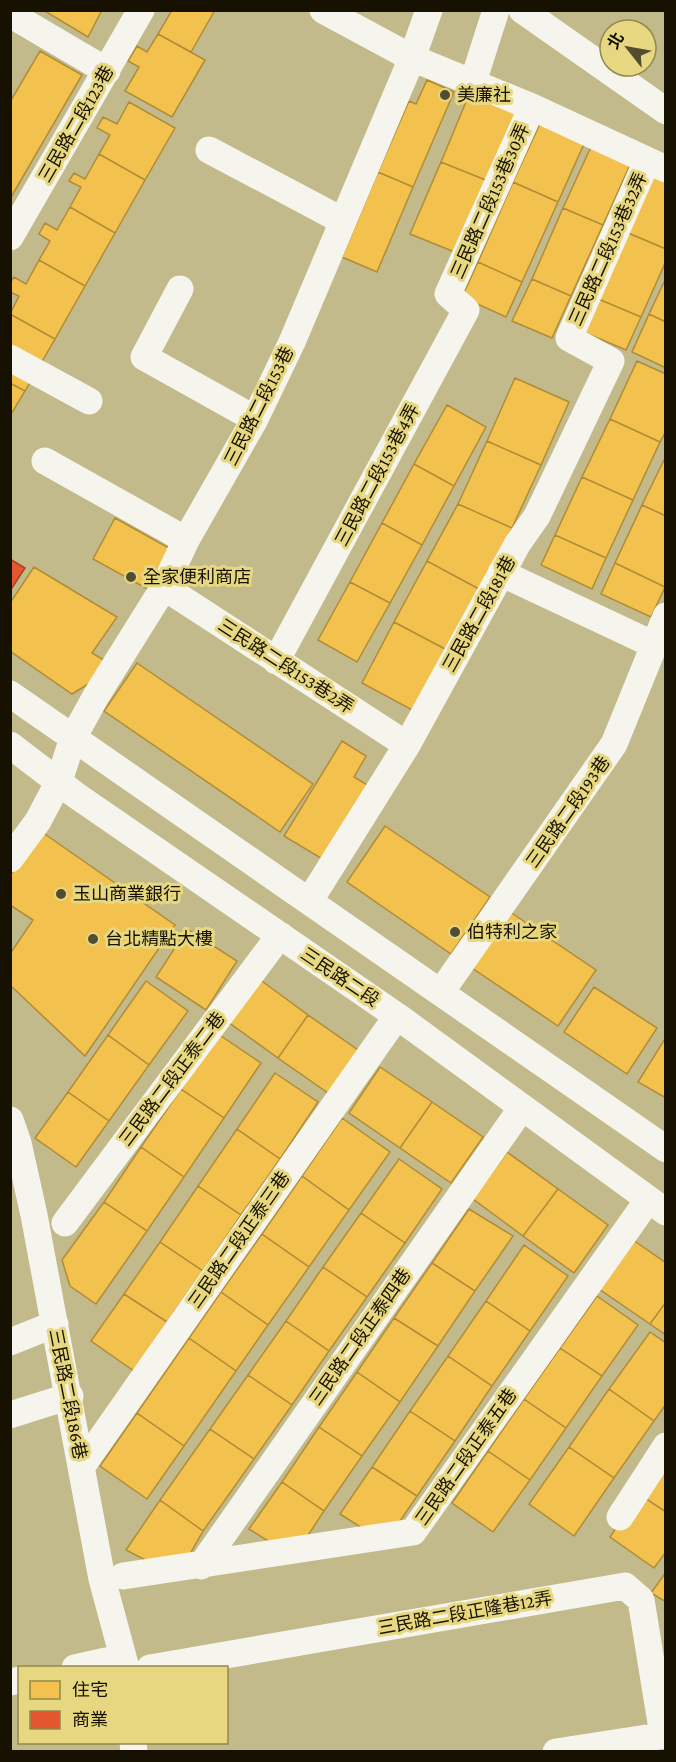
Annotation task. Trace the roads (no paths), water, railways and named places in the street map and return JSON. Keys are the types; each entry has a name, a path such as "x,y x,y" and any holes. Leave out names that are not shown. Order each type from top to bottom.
{"street":[{"name":"三民路二段123巷","path":"10,237 141,10"},
{"path":"322,10 412,58 532,107 656,165"},
{"name":"三民路二段153巷","path":"58,781 73,738 165,587 186,540 255,419 292,342 412,58 429,10"},
{"path":"473,82 496,10"},
{"path":"522,10 666,111"},
{"path":"10,14 107,71"},
{"name":"三民路二段153巷30弄","path":"448,294 532,107"},
{"path":"209,150 343,221"},
{"name":"三民路二段153巷32弄","path":"569,338 656,165"},
{"path":"180,289 144,357 255,419"},
{"name":"三民路二段153巷4弄","path":"276,661 466,310 448,294"},
{"name":"三民路二段181巷","path":"310,900 407,745 501,573 537,516 611,361 569,338"},
{"path":"10,358 89,401"},
{"path":"45,461 186,540"},
{"path":"501,573 652,644"},
{"name":"三民路二段153巷2弄","path":"165,587 407,745"},
{"name":"三民路二段193巷","path":"441,992 614,744 652,644 666,616"},
{"path":"10,694 666,1149"},
{"name":"三民路二段","path":"10,745 58,781 397,1016 521,1109 660,1203"},
{"path":"10,859 38,821 58,781"},
{"name":"三民路二段正泰二巷","path":"65,1223 280,936"},
{"name":"三民路二段正泰三巷","path":"82,1466 397,1016"},
{"name":"三民路二段正泰四巷","path":"201,1566 521,1109"},
{"name":"三民路二段186巷","path":"13,1137 70,1396 102,1579 125,1666"},
{"name":"三民路二段正泰五巷","path":"123,1576 201,1566 413,1532 660,1203"},
{"path":"10,1342 55,1324"},
{"path":"10,1415 70,1396"},
{"path":"620,1517 666,1446"},
{"name":"三民路二段正隆巷12弄","path":"162,1666 625,1586 641,1600 664,1735"},
{"path":"84,1666 106,1661 115,1666"},
{"path":"556,1752 664,1735"}],"place":[{"name":"美廉社","path":"445,95"},
{"name":"全家便利商店","path":"131,577"},
{"name":"玉山商業銀行","path":"61,894"},
{"name":"伯特利之家","path":"455,932"},
{"name":"台北精點大樓","path":"93,939"}]}
